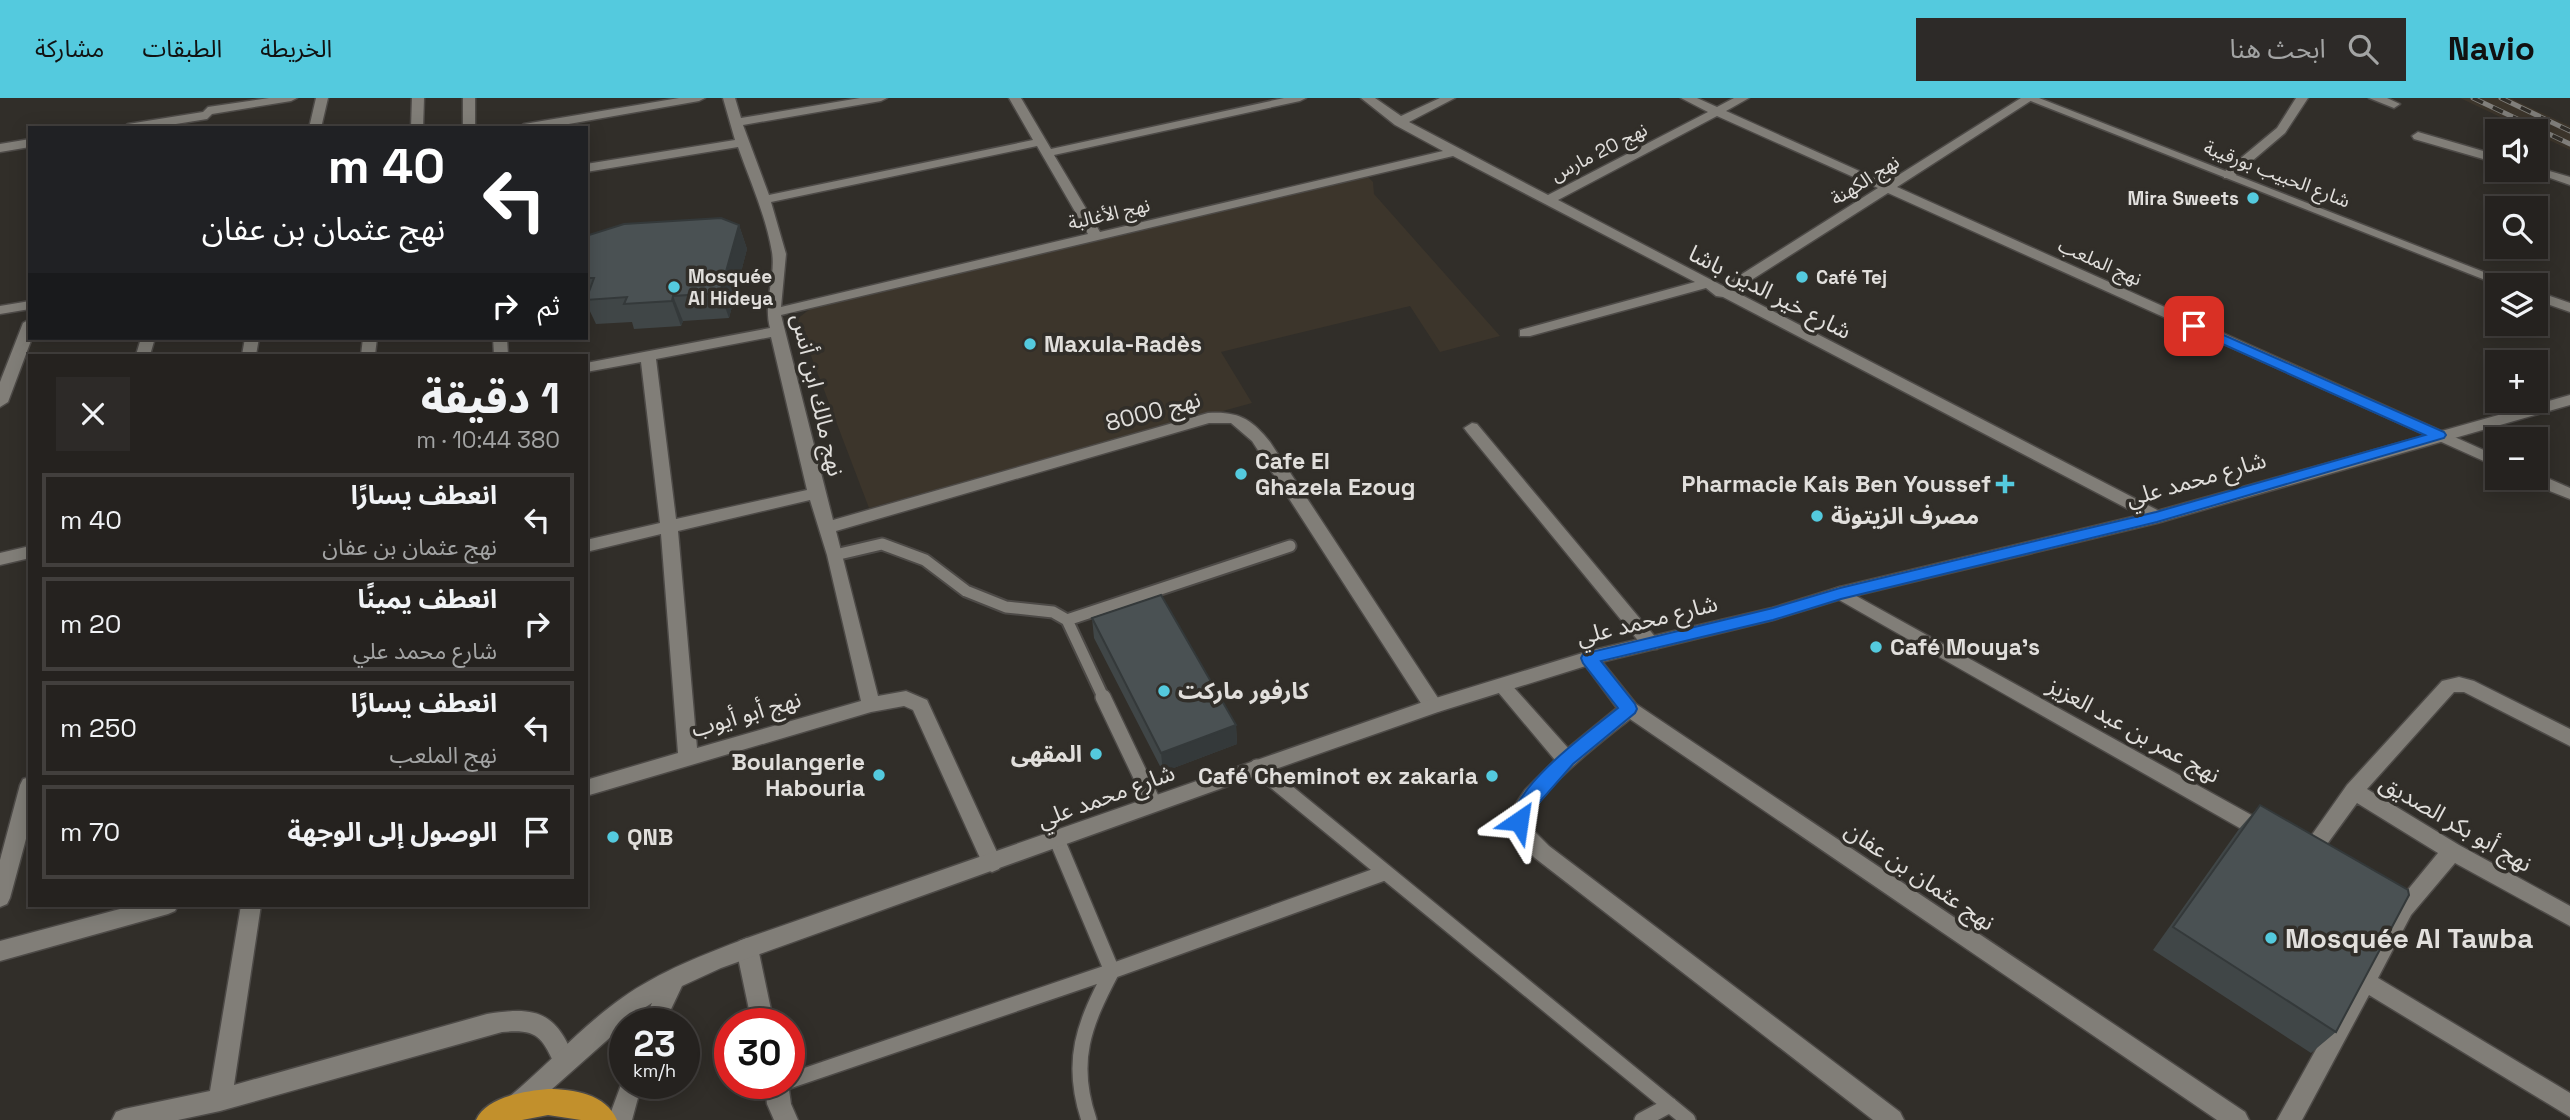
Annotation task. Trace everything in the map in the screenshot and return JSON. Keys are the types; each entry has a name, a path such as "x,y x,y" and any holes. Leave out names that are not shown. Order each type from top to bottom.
{"highway":[{"path":"492,1117 543,1102 573,1104 603,1120"}],"street":[{"path":"206,118 211,98"},
{"path":"144,126 206,118 292,98"},
{"path":"316,126 322,98"},
{"path":"417,126 418,98"},
{"path":"469,98 469,126"},
{"path":"546,126 699,98"},
{"name":"نهج مالك ابن أنس","path":"729,98 742,143 764,200 779,254 773,313 871,705"},
{"path":"737,122 881,98"},
{"path":"1015,98 1096,237"},
{"path":"764,200 1300,98"},
{"name":"شارع خير الدين باشا","path":"1367,98 1399,121 1453,152 2157,517"},
{"path":"1399,121 1449,98"},
{"name":"نهج الملعب","path":"1687,98 2485,456"},
{"name":"نهج 20 مارس","path":"1546,201 1743,98"},
{"name":"شارع الحبيب بورقيبة","path":"2029,98 2485,275"},
{"name":"نهج الكهنة","path":"1721,293 2029,98"},
{"path":"2228,175 2281,130 2302,98"},
{"path":"2375,98 2394,103"},
{"path":"2418,136 2485,156"},
{"path":"0,148 28,143"},
{"path":"588,167 742,143"},
{"name":"نهج الأغالبة","path":"773,313 1453,152"},
{"path":"2548,174 2570,181"},
{"path":"1525,333 1704,284"},
{"path":"2548,300 2570,309"},
{"path":"0,310 28,305"},
{"path":"0,402 28,328"},
{"path":"588,368 778,331"},
{"path":"648,356 669,526 688,758"},
{"name":"شارع محمد علي","path":"492,1117 535,1091 564,1060 620,1012 676,976 747,948 992,863 1257,766 1433,706 1589,658 1773,614 1840,593 2157,517 2570,400"},
{"name":"نهج 8000","path":"825,528 1208,418 1238,418 1249,426 1264,446 1433,706"},
{"path":"1472,428 1651,643"},
{"path":"2548,485 2570,495"},
{"path":"588,546 816,493"},
{"path":"0,559 28,552"},
{"name":"نهج عمر بن عبد العزيز","path":"1840,593 2301,853 2354,791"},
{"name":"نهج عثمان بن عفان","path":"1589,658 1629,709 2236,1120"},
{"path":"2354,791 2445,688 2453,684 2468,686 2570,738"},
{"path":"1502,686 1566,759"},
{"name":"نهج أبو أيوب","path":"588,787 871,705 906,698 920,705 992,863"},
{"path":"1629,709 1566,759 1522,810 1519,821 1531,843 1892,1120"},
{"name":"نهج أبو بكر الصديق","path":"2354,791 2452,851 2570,917"},
{"path":"0,898 28,793"},
{"path":"2289,1120 2366,982 2398,906 2452,851"},
{"path":"0,951 161,907"},
{"path":"220,1100 251,907"},
{"path":"747,948 760,1008"},
{"path":"661,1008 676,976"},
{"path":"2366,982 2570,1106"},
{"path":"124,1120 220,1100 487,1024 519,1019 542,1025 557,1039 564,1060"},
{"path":"620,1120 626,1099"},
{"path":"779,1099 786,1120"}],"lane":[{"path":"835,555 881,544 904,550 925,560 966,591 1006,607 1053,612 1067,620 1154,804"},
{"path":"1067,620 1290,545"},
{"path":"1257,766 1688,1120"},
{"path":"1057,839 1112,971"},
{"path":"805,1075 1112,971 1384,873"},
{"path":"1089,1120 1080,1098 1077,1054 1088,1016 1112,971"},
{"path":"1642,1120 1670,1105"}],"shaded area":[{"path":"2460,98 2510,98 2570,126 2570,150 2548,140 2548,119 2504,119"},
{"name":"Maxula-Radès","path":"1364,173 1373,182 1374,194 1500,336 1440,352 1410,306 1221,352 1252,403 869,508 797,319 810,309"}],"building":[{"path":"721,218 739,225 720,293 673,296 672,301 624,304 627,297 588,300 594,278 588,278 589,235 624,224"},
{"name":"كارفور ماركت","path":"1161,595 1236,725 1161,753 1092,618"},
{"name":"Mosquée Al Tawba","path":"2260,805 2408,890 2409,895 2336,1032 2173,927"}],"railway":[{"path":"2473,98 2570,144"},
{"path":"2501,98 2570,131"}],"place":[{"name":"Mira Sweets","path":"2253,198"},
{"name":"Café Tej","path":"1802,277"},
{"name":"Mosquée Al Hideya","path":"674,287"},
{"name":"Maxula-Radès","path":"1030,344"},
{"name":"Cafe El Ghazela Ezoug","path":"1241,474"},
{"name":"Pharmacie Kais Ben Youssef","path":"2005,484"},
{"name":"مصرف الزيتونة","path":"1817,516"},
{"name":"Café Mouya's","path":"1876,647"},
{"name":"كارفور ماركت","path":"1164,691"},
{"name":"المقهى","path":"1096,754"},
{"name":"Boulangerie Habouria","path":"879,775"},
{"name":"Café Cheminot ex zakaria","path":"1492,776"},
{"name":"QNB","path":"613,837"},
{"name":"Mosquée Al Tawba","path":"2271,938"}],"route":[{"path":"1519,821 1522,810 1566,759 1629,709 1589,658 1773,614 1840,593 2157,517 2439,435 2194,326"}]}
